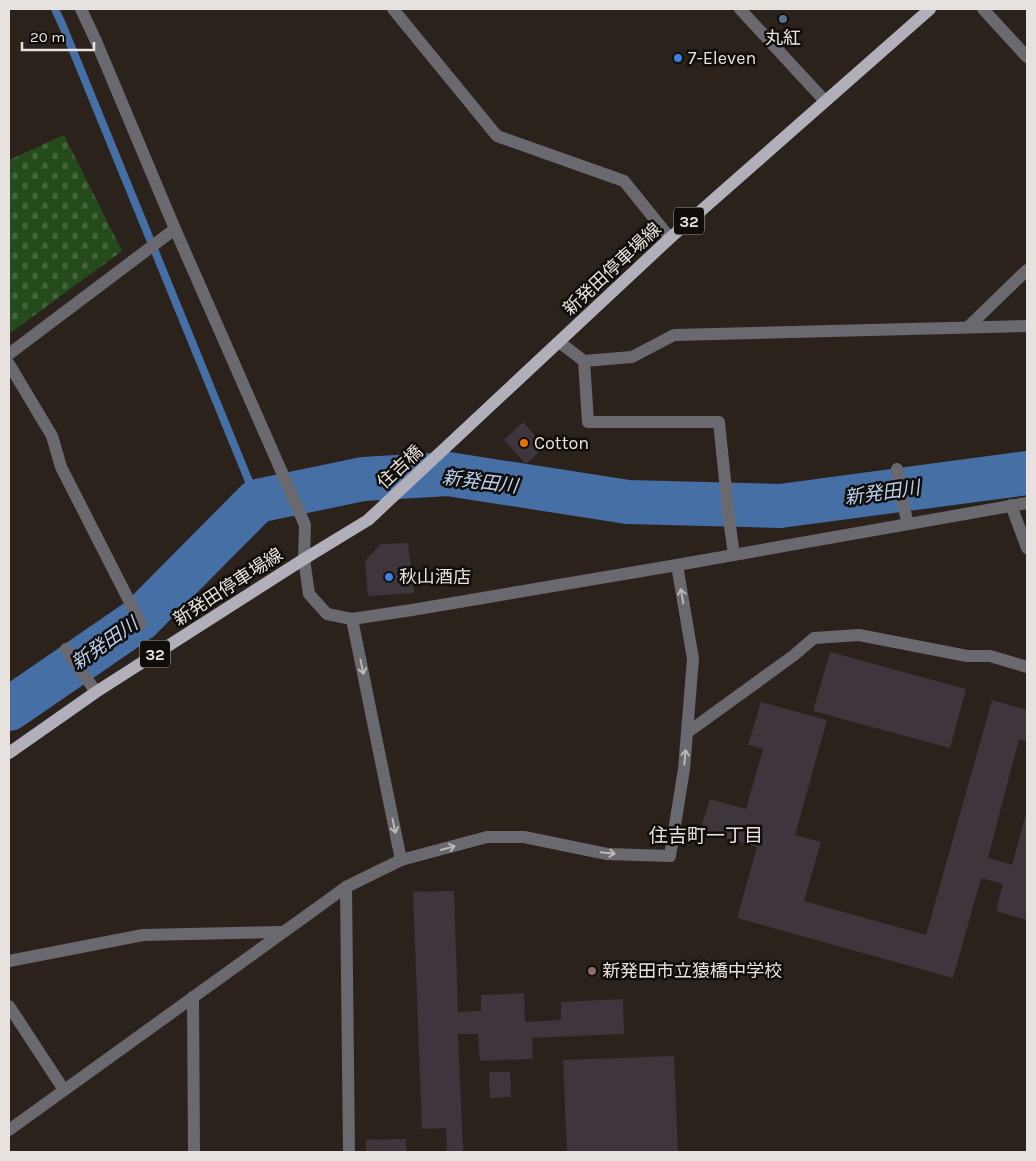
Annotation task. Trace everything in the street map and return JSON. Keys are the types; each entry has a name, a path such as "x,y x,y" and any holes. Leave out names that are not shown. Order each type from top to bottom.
{"main road":[{"name":"新発田停車場線","path":"455,440 670,238 930,9"},
{"name":"住吉橋","path":"368,520 455,440"},
{"name":"新発田停車場線","path":"9,753 96,692 368,520"}],"street":[{"path":"81,9 175,229 305,524 304,559 309,594 327,614 352,619 422,609 1027,503"},
{"path":"393,9 497,136 624,181 670,238"},
{"path":"740,9 825,101"},
{"path":"983,9 1027,57"},
{"path":"9,354 175,229"},
{"path":"968,327 1027,270"},
{"path":"559,342 584,361 632,358 674,335 1027,326"},
{"path":"584,361 588,422 719,422 734,555"},
{"path":"9,364 52,436 61,466 141,624"},
{"path":"897,469 908,524"},
{"path":"1011,505 1027,548"},
{"path":"9,1130 346,887 401,860 487,837 524,837 606,854 670,856 684,769 693,660 677,565"},
{"path":"352,619 401,860"},
{"path":"688,732 793,656 814,638 859,635 967,656 990,656 1027,667"},
{"path":"66,649 96,692"},
{"path":"346,887 350,1152"},
{"path":"9,961 143,935 282,932"},
{"path":"193,997 194,1152"},
{"path":"9,1006 64,1090"}],"green space":[{"path":"64,135 122,251 9,334 9,160"}],"building":[{"name":"Cotton","path":"523,422 545,447 526,464 504,440"},
{"name":"秋山酒店","path":"408,543 414,593 368,596 365,561 381,544"},
{"path":"830,652 966,689 950,748 813,711"},
{"path":"992,700 1027,710 1027,741 1019,739 988,858 1012,865 1027,810 1027,920 996,911 1003,884 981,878 953,978 737,918 757,847 700,831 710,799 746,809 763,749 748,745 761,702 827,720 795,835 821,842 804,901 926,935"},
{"path":"454,891 458,1012 481,1011 481,995 524,993 525,1022 561,1020 561,1002 623,999 624,1034 532,1038 533,1059 480,1061 478,1034 458,1034 463,1152 447,1152 446,1128 422,1129 413,892"},
{"path":"674,1056 678,1152 567,1152 563,1060"},
{"path":"489,1072 510,1072 511,1097 490,1098"},
{"path":"406,1139 406,1152 366,1152 366,1140"}],"waterway":[{"path":"55,9 257,501"},
{"name":"新発田川","path":"9,709 140,619 257,501 363,479 448,474 628,502 780,506 1027,473"}],"place":[{"name":"丸紅","path":"783,19"},
{"name":"7-Eleven","path":"678,58"},
{"name":"Cotton","path":"524,443"},
{"name":"秋山酒店","path":"389,577"},
{"name":"新発田市立猿橋中学校","path":"592,971"}],"district":[{"name":"住吉町一丁目","path":"706,835"}]}
